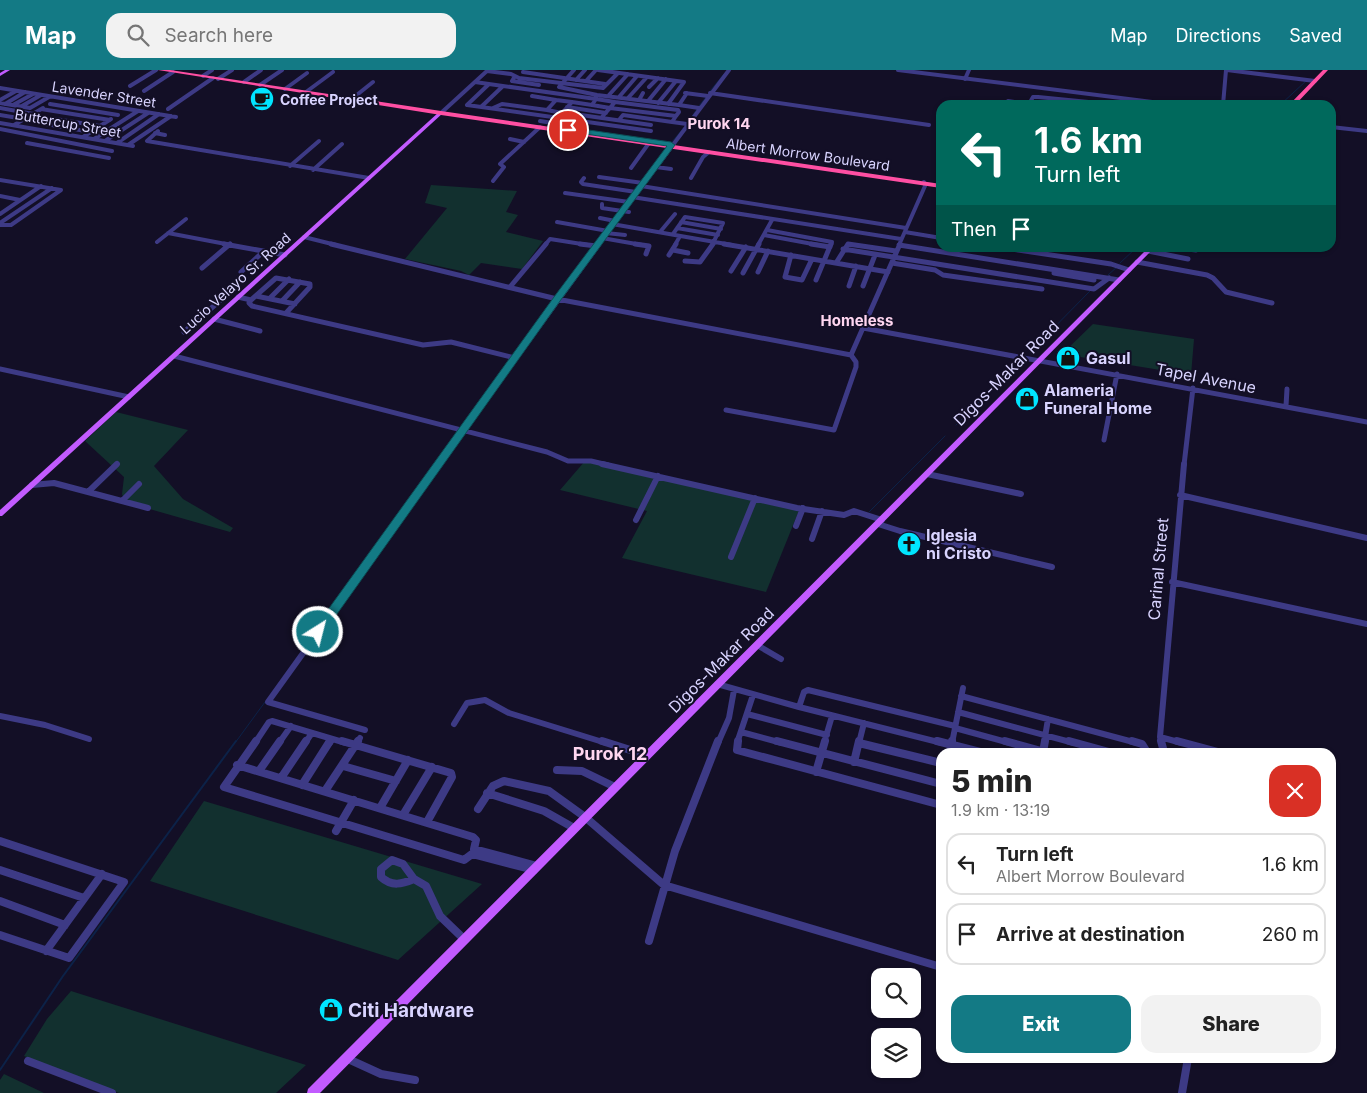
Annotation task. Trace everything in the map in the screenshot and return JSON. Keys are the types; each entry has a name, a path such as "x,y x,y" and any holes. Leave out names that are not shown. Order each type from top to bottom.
{"highway":[{"name":"Albert Morrow Boulevard","path":"160,70 442,113 570,128 709,152 924,182"},
{"path":"1297,100 1326,70"},
{"name":"Albert Morrow Boulevard","path":"345,98 442,113 540,124 650,144 936,184"}],"main road":[{"path":"0,75 8,70"},
{"name":"Lucio Velayo Sr. Road","path":"0,514 442,113"},
{"name":"Digos-Makar Road","path":"312,1093 614,787 880,522 1102,297 1114,281 1129,270 1146,252"}],"street":[{"path":"130,86 156,70"},
{"path":"203,76 212,70"},
{"path":"168,109 232,70"},
{"path":"260,85 282,70"},
{"path":"524,70 523,73 605,86"},
{"path":"541,75 546,70"},
{"path":"550,77 556,70"},
{"path":"574,70 560,88 589,93 597,97 609,95 699,108"},
{"path":"576,80 585,70"},
{"path":"586,82 597,70 684,82 668,104"},
{"path":"365,730 268,702 557,299 728,70"},
{"path":"898,70 1136,100"},
{"path":"966,79 969,70"},
{"path":"1224,100 1227,70 1315,81"},
{"path":"1276,76 1281,70"},
{"path":"244,82 260,71 275,75"},
{"path":"487,71 591,87 605,86"},
{"name":"Lucio Velayo Sr. Road","path":"442,113 487,71"},
{"path":"589,93 591,87 608,71"},
{"path":"144,91 173,72"},
{"path":"306,92 333,72"},
{"path":"285,89 307,73"},
{"path":"592,105 605,86 618,73"},
{"path":"609,95 628,74"},
{"path":"515,76 512,81 539,85"},
{"path":"619,97 638,76"},
{"path":"628,98 647,77"},
{"path":"649,87 658,78"},
{"path":"648,101 666,79"},
{"path":"658,102 676,81"},
{"path":"353,98 373,82"},
{"path":"475,82 597,97 615,102 679,111 672,122"},
{"path":"467,105 489,84"},
{"path":"481,107 503,86"},
{"name":"Lavender Street","path":"0,88 173,117 131,145"},
{"path":"0,94 8,90"},
{"path":"2,102 16,91"},
{"path":"2,102 25,92"},
{"path":"678,92 928,125"},
{"path":"639,100 643,93"},
{"path":"679,105 688,93"},
{"path":"13,105 33,94"},
{"path":"22,106 41,95"},
{"path":"532,96 676,116"},
{"path":"1031,100 1033,97 1038,96 1074,100"},
{"path":"2,102 30,108 49,97"},
{"path":"13,126 59,98"},
{"path":"547,110 556,100"},
{"path":"562,113 572,102"},
{"path":"601,118 615,102"},
{"path":"453,103 651,131"},
{"path":"50,104 118,114"},
{"path":"493,108 502,104 651,125"},
{"path":"567,107 606,113"},
{"path":"0,108 33,114"},
{"path":"41,109 110,120"},
{"path":"83,137 127,109"},
{"path":"619,120 627,110"},
{"path":"94,139 138,111"},
{"path":"38,130 65,113"},
{"path":"105,141 148,113"},
{"path":"116,143 159,114"},
{"path":"0,115 24,119"},
{"path":"493,181 504,166 500,164 540,124 570,128 581,115"},
{"path":"623,115 687,124"},
{"path":"55,118 100,126"},
{"name":"Buttercup Street","path":"0,122 13,126 131,145"},
{"path":"46,124 91,132"},
{"path":"1336,127 1367,132"},
{"path":"0,129 36,135 34,137"},
{"path":"165,135 156,132 147,138 147,141 369,178"},
{"path":"34,137 112,151"},
{"path":"34,137 27,144 109,158"},
{"path":"510,139 524,142"},
{"path":"290,166 319,141"},
{"path":"66,150 75,144"},
{"path":"313,170 342,144"},
{"path":"631,168 650,144"},
{"path":"690,178 709,152"},
{"path":"656,167 671,169"},
{"path":"599,177 936,237"},
{"path":"584,178 581,182 583,184 636,192"},
{"path":"0,180 62,190 11,225 0,224"},
{"path":"851,356 893,261 924,182"},
{"path":"0,214 41,186"},
{"path":"0,224 52,188"},
{"path":"565,193 772,220 936,248"},
{"path":"693,209 700,195"},
{"path":"0,196 20,200"},
{"path":"602,204 602,208 629,212"},
{"path":"0,208 7,209"},
{"path":"660,232 675,214"},
{"path":"673,234 680,222 686,217 723,223 714,242 700,262 685,261"},
{"path":"600,218 614,223 680,236 888,272"},
{"path":"157,242 186,219"},
{"path":"744,272 772,220"},
{"path":"557,222 625,235"},
{"path":"677,228 718,235"},
{"path":"767,230 831,241 816,280"},
{"path":"189,237 194,232"},
{"path":"168,233 285,255"},
{"path":"764,235 830,247"},
{"path":"669,255 680,236"},
{"path":"304,238 557,299 851,356 856,362 856,367 834,430 726,410"},
{"path":"602,238 618,243 650,246 646,254"},
{"path":"510,287 550,239 596,246"},
{"path":"836,263 846,244 850,243 896,251"},
{"path":"202,268 230,244"},
{"path":"730,271 746,247"},
{"path":"673,250 688,253"},
{"path":"843,250 875,255 943,275 1042,290"},
{"path":"241,272 264,251"},
{"path":"758,272 768,251"},
{"path":"956,252 1094,280"},
{"path":"1032,252 1111,264 1129,270"},
{"path":"1161,252 1188,259"},
{"path":"791,255 784,275 788,278 802,280 812,259"},
{"path":"863,286 875,255"},
{"path":"893,261 1094,289 1104,283 1114,281"},
{"path":"1137,262 1207,275 1214,278 1221,289 1226,292 1272,303"},
{"path":"850,286 856,266"},
{"path":"1045,269 1114,281"},
{"path":"286,313 310,287 310,284 276,278 249,303 252,306 423,345 451,342 515,358"},
{"path":"270,298 289,279"},
{"path":"1104,283 1114,281"},
{"path":"282,301 300,282"},
{"path":"1094,289 1092,292 1102,297"},
{"path":"198,334 184,332 231,291"},
{"path":"238,297 270,298 295,304"},
{"path":"214,320 260,331"},
{"name":"Tapel Avenue","path":"864,328 1367,422"},
{"path":"174,356 462,432 547,452 568,462 591,461 803,508 844,515 854,511 900,531 1052,567"},
{"path":"0,369 129,397"},
{"path":"1104,440 1117,374"},
{"name":"Carinal Street","path":"1163,748 1160,736 1172,582 1193,388"},
{"path":"1286,406 1287,390"},
{"path":"88,492 117,464"},
{"path":"927,474 1021,494"},
{"path":"636,520 658,476"},
{"path":"32,485 54,483 148,508"},
{"path":"122,501 139,484"},
{"path":"1180,495 1367,538"},
{"path":"731,557 755,498"},
{"path":"796,526 803,508"},
{"path":"812,539 822,511"},
{"path":"1172,582 1367,624"},
{"path":"756,645 780,659"},
{"path":"717,684 864,723 948,748"},
{"path":"649,941 664,885 708,762 726,725 734,690"},
{"path":"799,707 804,692 808,690 1030,748"},
{"path":"951,748 962,692 1048,719 1111,731 1144,744 1146,748"},
{"path":"753,695 737,750 936,804"},
{"path":"454,724 467,703 486,700 493,702 509,713 646,755"},
{"path":"958,712 1093,748"},
{"path":"747,714 826,735"},
{"path":"0,716 45,725 89,739"},
{"path":"816,772 832,716"},
{"path":"1044,748 1048,719"},
{"path":"237,765 473,837 476,840 473,852 464,860 225,788 224,784 237,765 270,721 451,773 452,775 427,822"},
{"path":"854,762 864,723"},
{"path":"259,771 291,726"},
{"path":"741,732 936,783"},
{"path":"281,778 312,733"},
{"path":"1160,736 1204,748"},
{"path":"325,792 360,738"},
{"path":"302,785 332,739"},
{"path":"859,743 936,762"},
{"path":"380,808 408,760"},
{"path":"342,766 396,781"},
{"path":"403,815 432,767"},
{"path":"557,770 582,771 614,787"},
{"path":"478,809 487,794 497,783 511,781 555,794 585,817 664,885 936,966"},
{"path":"487,794 549,812 559,816 574,828"},
{"path":"336,831 354,800"},
{"path":"0,840 122,880 124,883 73,955 67,958 0,935"},
{"path":"473,852 536,868"},
{"path":"0,870 84,898"},
{"path":"46,951 102,874"},
{"path":"414,879 426,886 440,916 465,940"},
{"path":"0,901 65,925"},
{"path":"346,1058 381,1074 415,1080"},
{"path":"28,1061 112,1093"},
{"path":"1182,1093 1187,1063"}],"green space":[{"path":"431,185 517,191 506,212 518,215 506,232 543,241 522,269 481,263 469,275 461,271 405,259 447,208 425,203"},
{"path":"1093,324 1194,339 1191,375 1062,354"},
{"path":"116,412 188,430 154,466 183,499 233,528 230,532 125,502 122,494 124,477 85,441"},
{"path":"585,461 800,508 766,592 622,558 647,511 560,490"},
{"path":"204,801 482,884 398,960 150,881"},
{"path":"71,991 306,1065 276,1093 119,1093 24,1056 47,1019"},
{"path":"4,1074 44,1093 0,1093 0,1080"}],"waterway":[{"path":"710,91 724,74"},
{"path":"1285,100 1306,81"},
{"path":"699,106 706,97"},
{"path":"688,122 697,109"},
{"path":"671,143 686,125"},
{"path":"661,157 668,148"},
{"path":"645,179 651,170"},
{"path":"622,209 627,203"},
{"path":"615,218 620,212"},
{"path":"1120,263 1132,252"},
{"path":"1108,275 1117,267"},
{"path":"1030,352 1090,291"},
{"path":"956,425 1021,360"},
{"path":"869,512 945,436"},
{"path":"235,743 265,702"},
{"path":"0,1070 63,976 236,741"}],"place":[{"name":"Coffee Project","path":"262,99"},
{"name":"Gasul","path":"1068,358"},
{"name":"Alameria Funeral Home","path":"1027,399"},
{"name":"Iglesia ni Cristo","path":"909,544"},
{"name":"Citi Hardware","path":"331,1010"}],"district":[{"name":"Purok 14","path":"719,123"},
{"name":"Homeless","path":"857,320"},
{"name":"Purok 12","path":"610,753"}],"route":[{"path":"318,632 557,299 671,145 568,130"}]}
